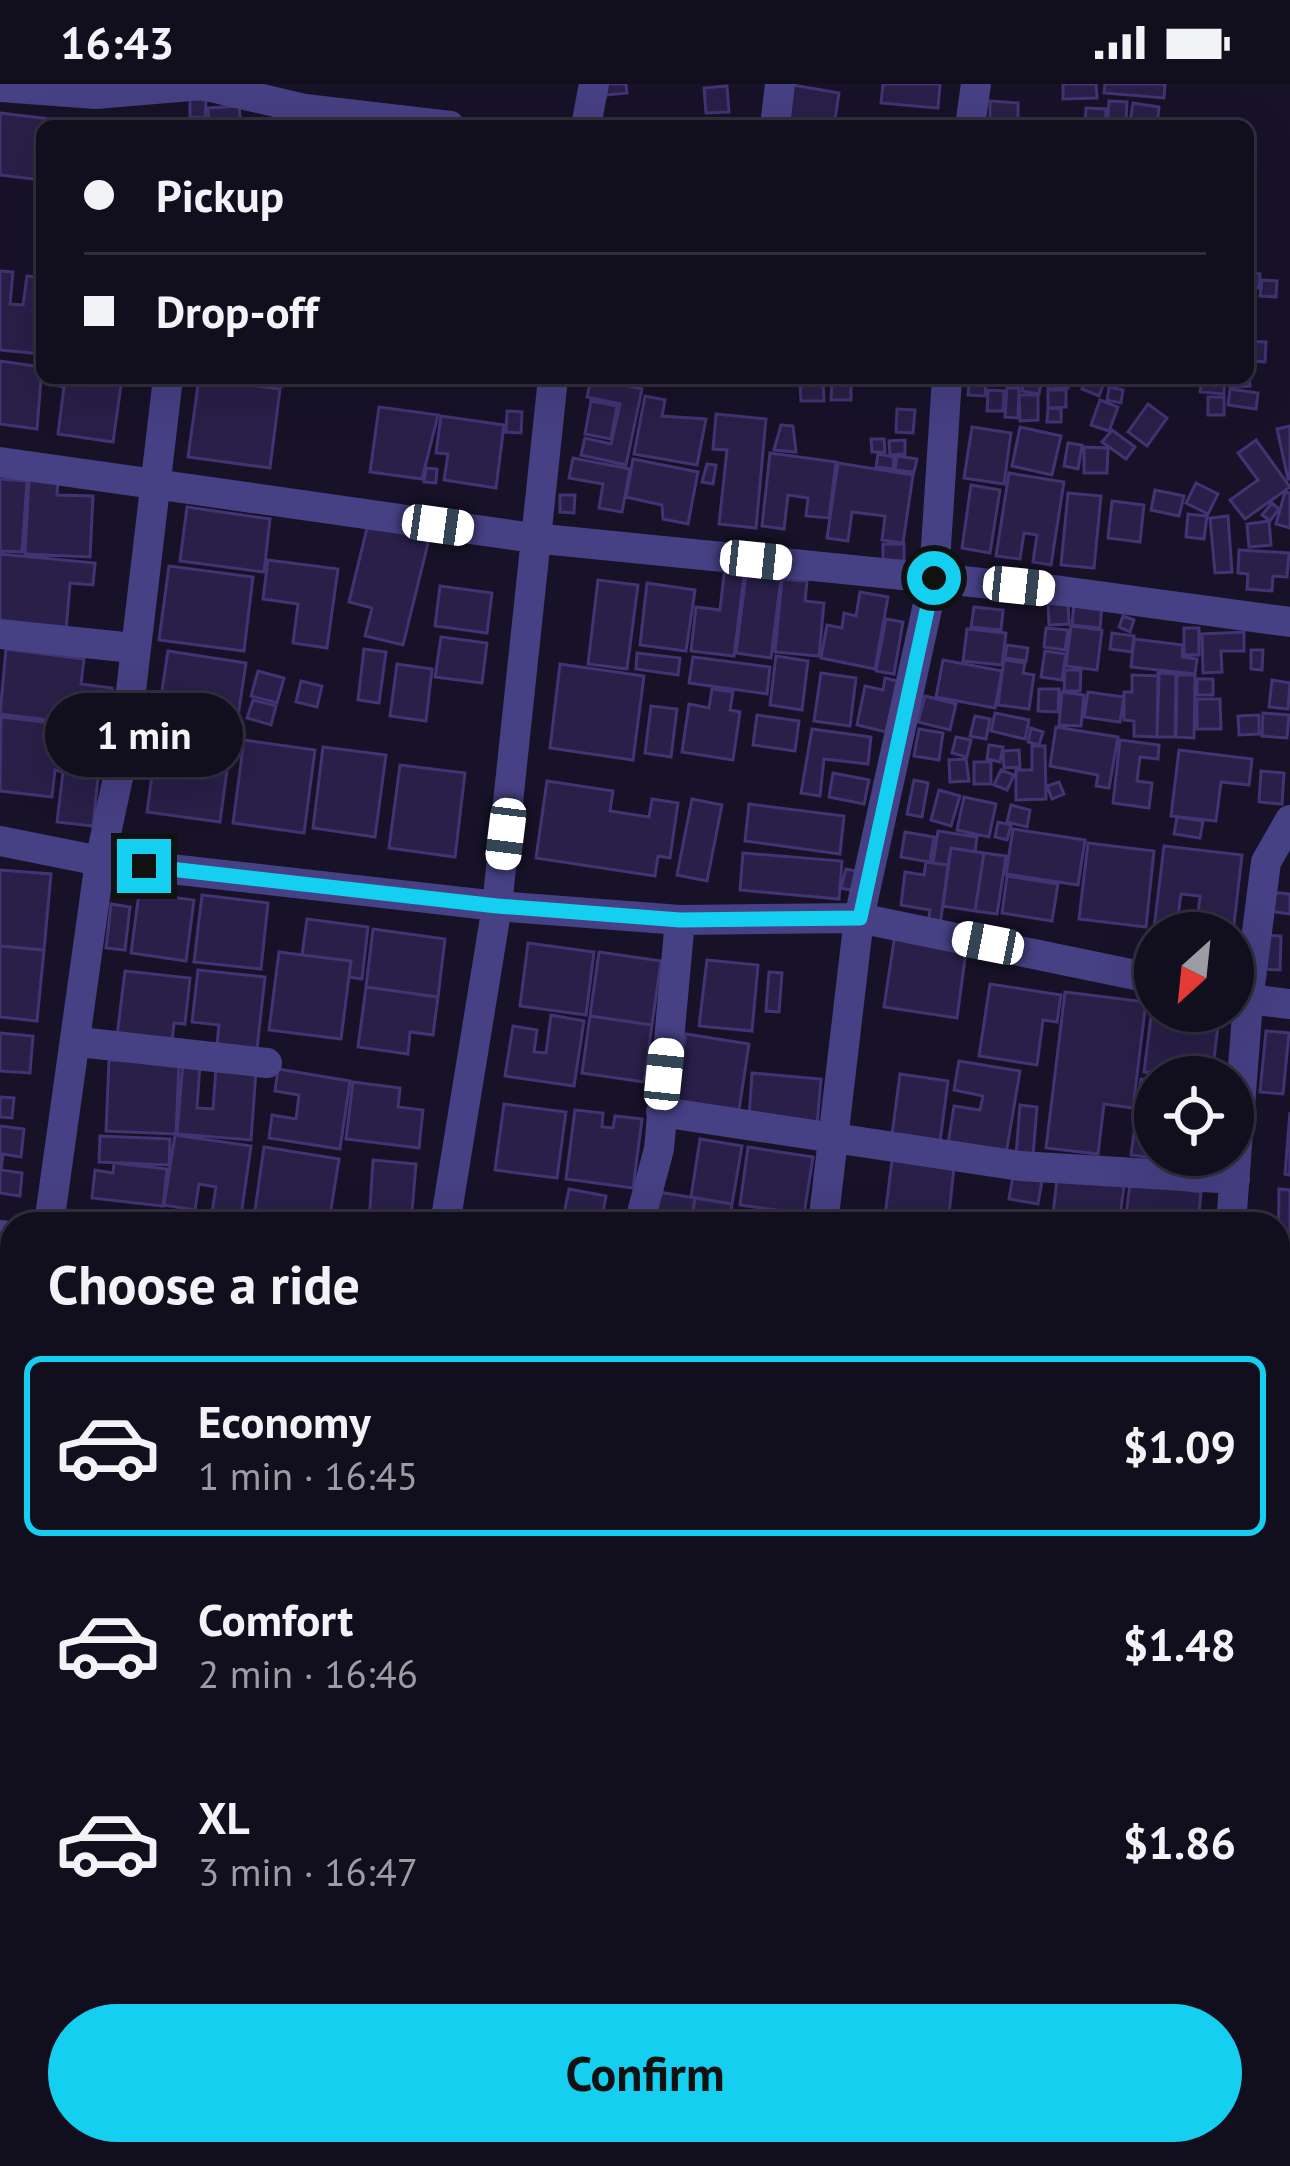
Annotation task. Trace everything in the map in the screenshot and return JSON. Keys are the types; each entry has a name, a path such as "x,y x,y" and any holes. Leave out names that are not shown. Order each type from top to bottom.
{"street":[{"path":"587,120 594,84"},
{"path":"776,120 780,84"},
{"path":"971,120 976,84"},
{"path":"0,87 96,94 202,85 305,109 399,120"},
{"path":"51,1212 79,1042 100,862 124,750 167,384"},
{"path":"448,1212 497,906 533,538 553,384"},
{"path":"825,1212 860,918 934,578 947,384"},
{"path":"0,462 533,538 934,578 1290,622"},
{"path":"0,634 133,648"},
{"path":"1254,925 1266,862 1290,820"},
{"path":"0,841 100,862 497,906 680,920 860,918 1134,975"},
{"path":"641,1212 659,1149 680,920"},
{"path":"1254,1000 1290,1004"},
{"path":"1232,1212 1239,1032"},
{"path":"79,1042 267,1063"},
{"path":"661,1112 1020,1166 1235,1180"}],"building":[{"path":"606,84 626,84 627,93 606,95"},
{"path":"883,84 940,84 938,108 881,103"},
{"path":"1063,84 1096,84 1097,98 1063,99"},
{"path":"1105,84 1165,84 1164,98 1104,93"},
{"path":"793,85 839,93 835,120 788,120"},
{"path":"727,86 729,112 706,113 704,88"},
{"path":"190,99 206,100 205,118 190,117"},
{"path":"990,101 1018,103 1018,120 990,120"},
{"path":"1109,101 1127,102 1126,120 1108,119"},
{"path":"1133,103 1159,107 1158,120 1130,120"},
{"path":"239,106 240,120 209,120 208,108"},
{"path":"1086,108 1106,109 1105,120 1085,120"},
{"path":"0,113 58,120 36,120 36,179 0,175"},
{"path":"0,271 13,272 10,304 23,305 27,276 36,277 36,353 0,350"},
{"path":"1262,280 1277,281 1276,297 1260,296"},
{"path":"1254,341 1266,342 1265,362 1254,361"},
{"path":"0,361 36,366 36,384 41,384 37,429 0,424"},
{"path":"50,384 121,384 113,442 58,434 64,387"},
{"path":"198,384 280,389 270,468 188,457"},
{"path":"590,384 642,389 626,465 581,455 585,438 611,444 620,404 587,397"},
{"path":"800,384 823,384 824,401 801,401"},
{"path":"832,384 851,384 851,400 831,400"},
{"path":"969,384 986,384 985,396 968,395"},
{"path":"1023,384 1041,384 1039,394 1022,391"},
{"path":"1048,384 1068,384 1068,388 1048,389"},
{"path":"1084,384 1104,384 1099,396 1082,389"},
{"path":"1201,384 1225,384 1224,394 1200,392"},
{"path":"1109,387 1123,390 1121,403 1107,400"},
{"path":"1007,388 1019,388 1018,418 1005,417"},
{"path":"1230,389 1258,393 1256,409 1228,405"},
{"path":"988,390 1004,391 1003,411 987,411"},
{"path":"1048,390 1066,390 1066,407 1048,408"},
{"path":"1019,395 1038,395 1038,420 1020,421"},
{"path":"645,396 665,400 662,416 706,419 697,465 634,454"},
{"path":"1208,397 1224,397 1224,415 1208,415"},
{"path":"1100,400 1118,407 1109,431 1091,425"},
{"path":"591,401 617,406 611,439 585,434"},
{"path":"1148,404 1167,418 1147,446 1128,432"},
{"path":"379,407 438,415 422,479 370,472"},
{"path":"1048,408 1061,409 1061,422 1047,422"},
{"path":"897,409 915,410 913,433 896,432"},
{"path":"507,411 522,412 521,433 506,432"},
{"path":"716,414 766,419 756,528 719,524 727,450 713,449"},
{"path":"441,416 504,425 496,488 444,480 448,454 436,453"},
{"path":"781,425 793,426 796,452 774,450"},
{"path":"1290,426 1290,479 1288,479 1277,429"},
{"path":"972,427 1011,433 1004,484 964,478"},
{"path":"1020,427 1061,436 1052,475 1012,466"},
{"path":"1112,430 1135,447 1126,459 1102,442"},
{"path":"871,439 884,439 885,452 872,452"},
{"path":"905,440 905,454 890,455 889,441"},
{"path":"1256,440 1290,487 1245,519 1230,500 1258,480 1238,453"},
{"path":"1068,443 1082,445 1078,469 1064,466"},
{"path":"1084,447 1108,448 1107,473 1084,473"},
{"path":"770,453 836,462 829,518 806,516 808,498 788,495 784,529 762,526"},
{"path":"878,454 894,457 893,469 876,467"},
{"path":"897,456 917,459 914,472 895,470"},
{"path":"573,458 630,469 622,512 599,508 603,484 569,478"},
{"path":"633,459 698,472 688,524 663,519 662,505 626,497"},
{"path":"838,463 913,475 903,543 882,540 885,516 852,512 848,541 827,538"},
{"path":"707,464 716,465 713,484 702,482"},
{"path":"426,468 437,469 436,483 424,482"},
{"path":"1009,473 1064,482 1051,565 1033,562 1037,535 1024,533 1020,559 996,556"},
{"path":"0,479 27,481 22,552 0,551"},
{"path":"29,479 58,481 57,495 93,496 90,557 25,554"},
{"path":"1196,483 1218,494 1208,514 1186,503"},
{"path":"971,485 1000,490 990,553 962,548"},
{"path":"1155,490 1184,496 1179,516 1151,510"},
{"path":"1285,492 1290,493 1290,528 1276,524"},
{"path":"1068,493 1101,496 1094,568 1061,565"},
{"path":"560,495 575,495 574,513 560,512"},
{"path":"1112,501 1144,505 1140,542 1108,538"},
{"path":"1272,503 1279,509 1270,521 1262,515"},
{"path":"187,507 270,519 264,572 180,561"},
{"path":"1188,514 1207,516 1204,539 1186,537"},
{"path":"1228,516 1232,572 1215,573 1210,518"},
{"path":"1269,521 1271,545 1249,547 1247,524"},
{"path":"368,524 429,539 403,645 365,636 372,608 349,602"},
{"path":"883,544 904,544 904,561 883,560"},
{"path":"1239,550 1289,553 1287,577 1273,576 1272,591 1247,589 1248,574 1238,573"},
{"path":"0,554 95,563 93,585 70,583 66,631 0,625"},
{"path":"268,560 338,569 327,648 293,643 298,604 263,599"},
{"path":"169,566 253,577 244,651 159,640"},
{"path":"725,566 745,569 734,656 691,651 696,607 720,610"},
{"path":"747,566 782,571 771,658 736,653"},
{"path":"782,579 807,581 805,601 824,603 819,656 775,652"},
{"path":"598,580 638,585 627,669 588,664"},
{"path":"647,583 695,590 686,651 640,645"},
{"path":"440,586 492,593 487,633 435,626"},
{"path":"860,592 888,597 875,669 821,658 827,625 842,628 844,613 856,616"},
{"path":"1068,602 1069,624 1049,625 1048,603"},
{"path":"1074,603 1102,606 1100,628 1072,625"},
{"path":"974,607 1003,610 1001,630 971,627"},
{"path":"1123,616 1134,620 1130,632 1119,627"},
{"path":"886,619 903,622 894,674 876,671"},
{"path":"1071,626 1102,630 1097,670 1066,666"},
{"path":"1046,628 1068,630 1065,650 1044,647"},
{"path":"1184,628 1199,628 1199,655 1184,655"},
{"path":"967,629 1006,633 1002,665 963,661"},
{"path":"1244,632 1244,651 1221,651 1222,672 1203,673 1202,634"},
{"path":"1112,633 1134,636 1132,652 1110,649"},
{"path":"441,637 487,643 482,683 435,677"},
{"path":"1134,639 1183,645 1182,657 1197,659 1195,674 1131,667"},
{"path":"1007,645 1028,648 1026,661 1005,658"},
{"path":"6,649 84,659 81,684 112,688 110,703 101,703 98,726 0,714"},
{"path":"364,649 386,652 379,703 358,700"},
{"path":"1251,650 1263,650 1262,670 1251,669"},
{"path":"168,651 246,663 235,736 157,723"},
{"path":"1045,651 1066,654 1062,680 1041,677"},
{"path":"637,653 680,658 678,675 636,669"},
{"path":"776,656 808,661 802,710 770,705"},
{"path":"693,657 770,667 767,694 689,683"},
{"path":"943,660 1002,671 995,708 936,697"},
{"path":"1004,660 1025,663 1023,673 1034,675 1029,709 998,705"},
{"path":"397,664 432,669 426,721 390,716"},
{"path":"560,664 644,676 633,760 550,748"},
{"path":"1065,670 1081,670 1080,691 1064,691"},
{"path":"258,671 284,678 277,703 251,696"},
{"path":"821,673 856,678 850,726 814,721"},
{"path":"1158,673 1176,674 1175,737 1157,737"},
{"path":"1132,675 1159,676 1157,737 1134,736 1134,721 1124,720 1124,692 1132,692"},
{"path":"1177,675 1195,675 1194,738 1176,737"},
{"path":"885,678 901,682 890,733 857,725 865,686 883,690"},
{"path":"1197,679 1213,679 1213,695 1197,695"},
{"path":"1272,680 1290,683 1288,709 1269,707"},
{"path":"301,681 322,686 317,707 296,702"},
{"path":"712,689 733,692 730,710 740,712 733,760 682,752 689,704 709,708"},
{"path":"1039,689 1059,689 1058,712 1038,711"},
{"path":"1062,692 1084,695 1081,726 1059,725"},
{"path":"1088,692 1124,697 1120,722 1084,717"},
{"path":"925,696 956,704 950,730 918,722"},
{"path":"1197,699 1220,699 1221,729 1197,729"},
{"path":"253,700 276,706 271,725 247,718"},
{"path":"651,706 677,709 671,757 645,753"},
{"path":"995,713 1029,720 1025,739 991,731"},
{"path":"1263,713 1289,715 1287,738 1262,736"},
{"path":"757,715 799,721 795,751 753,745"},
{"path":"1259,715 1259,734 1239,735 1238,716"},
{"path":"975,716 990,719 986,739 970,736"},
{"path":"1,717 103,729 93,826 57,822 63,772 55,770 52,797 0,791"},
{"path":"1056,727 1118,737 1109,788 1096,786 1098,775 1050,766"},
{"path":"1031,728 1043,732 1039,745 1028,742"},
{"path":"812,729 871,737 868,764 824,759 820,796 801,793"},
{"path":"919,729 943,733 939,760 914,756"},
{"path":"158,731 231,740 220,822 147,812"},
{"path":"956,737 971,740 967,757 952,753"},
{"path":"244,740 315,750 304,833 233,823"},
{"path":"1120,740 1159,745 1158,759 1140,757 1137,781 1152,783 1149,808 1113,803"},
{"path":"989,745 1003,747 1000,762 987,759"},
{"path":"1032,746 1045,746 1046,799 1016,800 1016,770 1032,770"},
{"path":"323,747 386,755 375,837 313,828"},
{"path":"1019,750 1020,767 1004,768 1003,751"},
{"path":"1179,750 1252,759 1249,785 1221,782 1216,821 1171,816"},
{"path":"966,759 969,781 950,782 949,760"},
{"path":"974,762 991,762 991,784 974,784"},
{"path":"400,765 465,773 455,857 389,848"},
{"path":"1001,770 1014,775 1007,790 994,785"},
{"path":"1261,771 1284,773 1282,804 1259,802"},
{"path":"833,773 869,780 864,804 829,797"},
{"path":"914,780 928,783 922,817 907,814"},
{"path":"547,781 613,791 610,811 649,817 652,799 678,803 670,858 658,856 655,876 536,858"},
{"path":"1059,782 1064,794 1052,799 1047,786"},
{"path":"939,790 960,796 951,826 931,820"},
{"path":"964,797 996,804 989,837 957,830"},
{"path":"692,799 722,805 707,881 677,875"},
{"path":"749,804 844,816 840,854 745,841"},
{"path":"1011,805 1030,810 1027,827 1007,822"},
{"path":"1177,817 1203,821 1200,838 1174,834"},
{"path":"998,822 1011,825 1007,840 995,837"},
{"path":"1013,829 1085,840 1078,885 1006,874"},
{"path":"938,831 977,837 975,852 951,848 948,865 933,863"},
{"path":"905,832 934,837 930,862 901,857"},
{"path":"1088,843 1154,851 1148,912 1134,912 1134,926 1079,919"},
{"path":"1164,846 1242,855 1235,912 1198,912 1200,896 1181,894 1179,912 1156,912"},
{"path":"951,848 984,853 975,911 943,906"},
{"path":"743,853 842,861 839,899 740,890"},
{"path":"984,853 1006,856 997,914 975,911"},
{"path":"926,862 948,865 940,926 928,924 930,910 901,905 905,872 924,875"},
{"path":"846,869 864,873 860,892 841,888"},
{"path":"0,870 51,874 44,950 0,946"},
{"path":"1007,876 1058,884 1052,921 1002,913"},
{"path":"1270,892 1290,894 1290,914 1268,911"},
{"path":"139,893 194,900 186,961 131,953"},
{"path":"202,895 268,903 261,969 194,962"},
{"path":"111,904 130,907 125,950 106,948"},
{"path":"307,919 368,927 362,979 349,977 351,961 302,955"},
{"path":"373,929 445,939 438,997 366,987"},
{"path":"895,934 967,944 957,1018 884,1007"},
{"path":"1262,935 1281,936 1280,970 1262,969"},
{"path":"528,943 594,952 586,1015 520,1006"},
{"path":"0,946 44,950 37,1021 0,1017"},
{"path":"279,952 351,961 341,1039 269,1030"},
{"path":"599,952 661,961 652,1025 590,1016"},
{"path":"707,960 758,965 752,1031 699,1026"},
{"path":"198,970 265,977 257,1049 217,1044 219,1025 192,1022"},
{"path":"125,971 190,978 185,1024 174,1023 172,1042 117,1036"},
{"path":"769,972 782,973 779,1012 766,1011"},
{"path":"990,984 1061,995 1057,1022 1043,1020 1037,1065 979,1056"},
{"path":"366,987 438,997 433,1035 410,1032 408,1054 358,1047"},
{"path":"1065,992 1134,1001 1134,1032 1142,1032 1139,1056 1134,1056 1133,1108 1104,1104 1098,1154 1046,1148"},
{"path":"551,1015 584,1021 574,1086 505,1076 513,1026 537,1030 534,1052 546,1053"},
{"path":"590,1016 652,1025 644,1082 582,1073"},
{"path":"1266,1031 1289,1033 1283,1094 1260,1092"},
{"path":"1149,1032 1217,1032 1214,1056 1146,1056"},
{"path":"0,1033 33,1036 30,1073 0,1071"},
{"path":"686,1034 749,1044 739,1110 675,1100"},
{"path":"109,1060 179,1063 176,1134 106,1131"},
{"path":"959,1061 1020,1071 1006,1154 948,1144 954,1106 980,1110 983,1096 954,1090"},
{"path":"183,1062 200,1064 197,1108 213,1109 216,1068 256,1071 251,1140 177,1134"},
{"path":"278,1069 350,1081 340,1149 269,1138 272,1115 296,1119 299,1095 275,1091"},
{"path":"752,1073 821,1079 817,1125 749,1119"},
{"path":"900,1074 948,1081 940,1142 892,1135"},
{"path":"353,1082 400,1088 398,1107 423,1110 419,1148 346,1139"},
{"path":"0,1097 14,1098 12,1118 0,1117"},
{"path":"504,1104 566,1112 557,1178 495,1170"},
{"path":"1020,1105 1037,1107 1033,1156 1016,1155"},
{"path":"575,1110 603,1113 602,1127 613,1128 615,1116 642,1119 633,1188 566,1179"},
{"path":"1290,1112 1290,1175 1285,1174"},
{"path":"0,1126 24,1129 21,1157 3,1154 1,1170 22,1173 20,1196 0,1193"},
{"path":"175,1135 251,1146 242,1212 212,1212 216,1187 199,1184 195,1210 164,1205"},
{"path":"100,1136 170,1139 169,1165 99,1162"},
{"path":"700,1139 742,1146 732,1204 691,1197"},
{"path":"264,1147 339,1159 331,1212 255,1210"},
{"path":"748,1147 813,1157 804,1212 740,1205"},
{"path":"373,1160 416,1164 412,1212 370,1212"},
{"path":"892,1160 954,1167 949,1212 886,1212"},
{"path":"114,1163 167,1169 163,1206 92,1198 95,1170 113,1173"},
{"path":"1013,1176 1042,1181 1038,1204 1009,1199"},
{"path":"1057,1178 1124,1186 1121,1212 1053,1212"},
{"path":"1130,1183 1201,1192 1199,1212 1126,1212"},
{"path":"569,1189 606,1196 603,1212 564,1212"},
{"path":"1279,1189 1290,1190 1290,1212 1279,1212"},
{"path":"659,1192 695,1198 693,1212 656,1212"},
{"path":"695,1198 732,1204 731,1212 693,1212"}],"route":[{"path":"144,866 497,906 680,920 860,918 934,578"}]}
